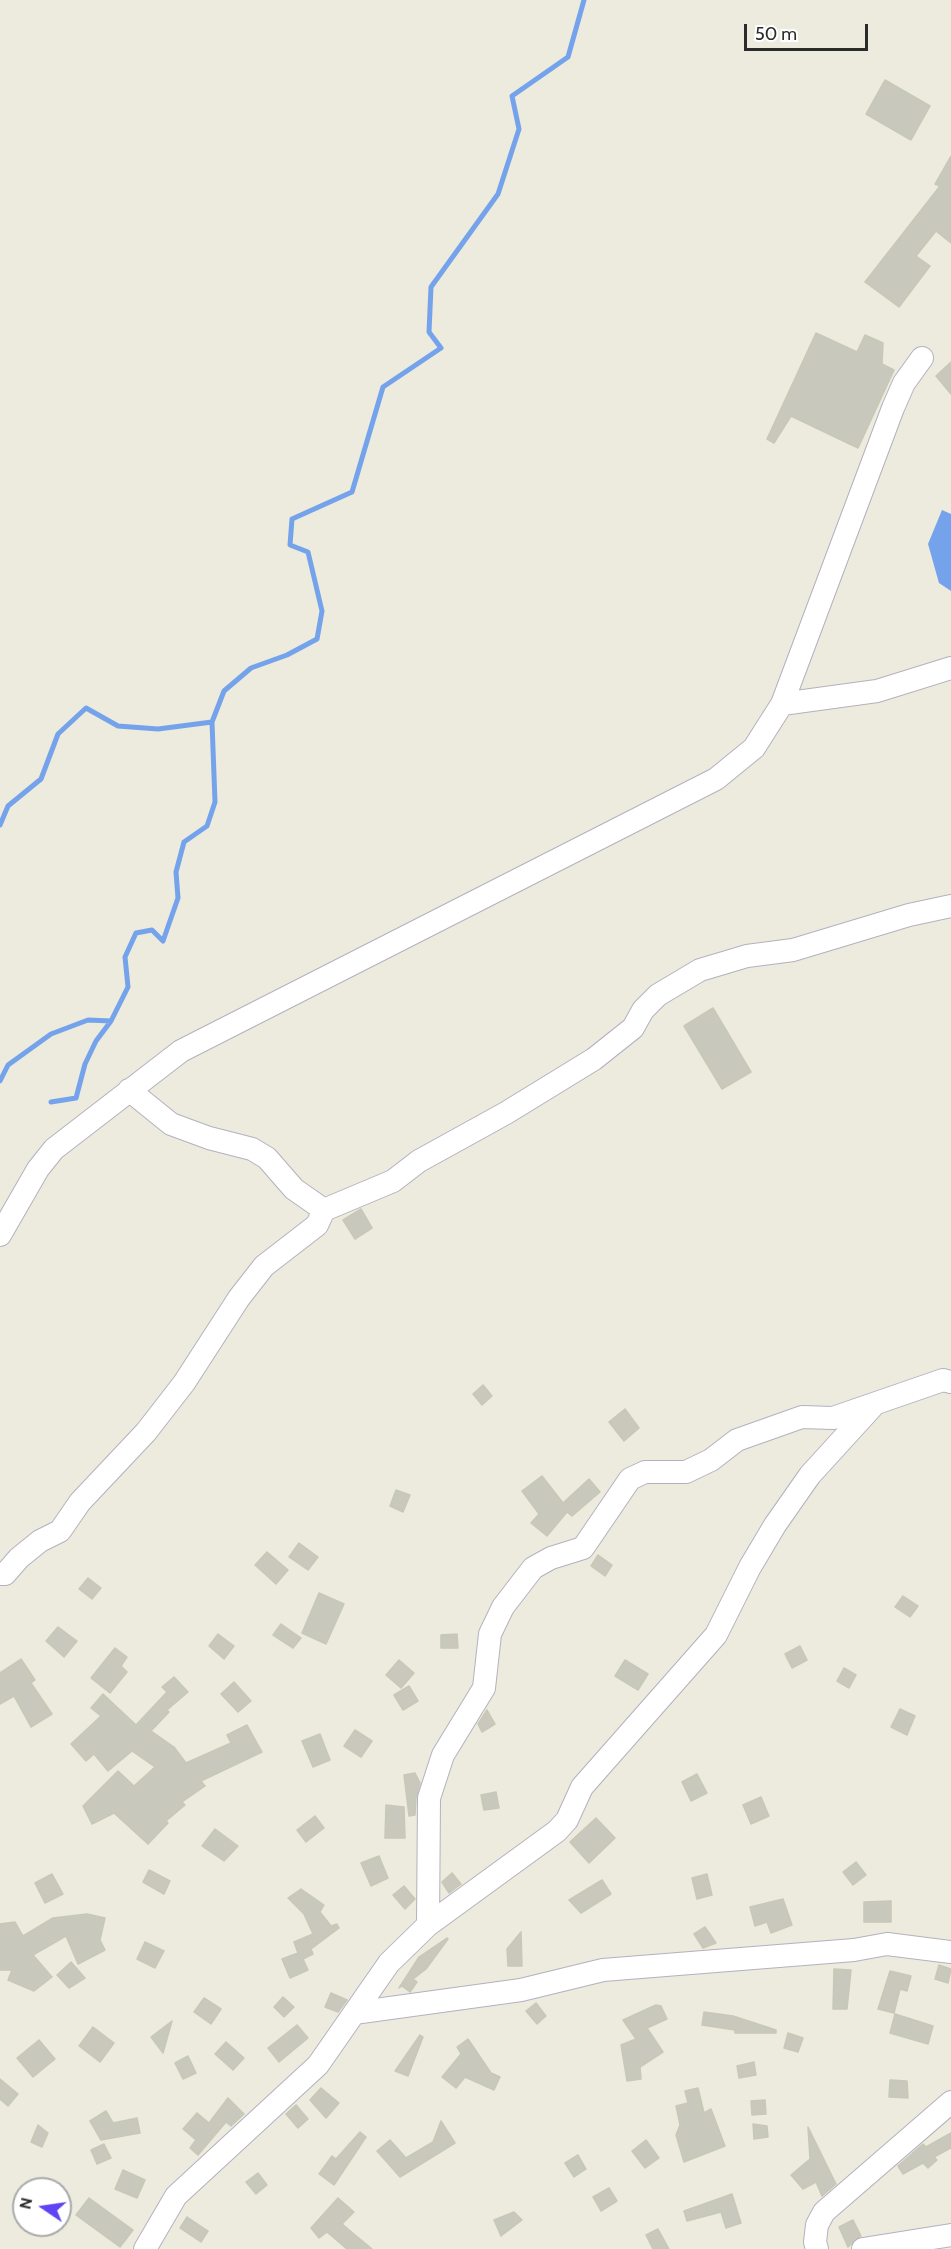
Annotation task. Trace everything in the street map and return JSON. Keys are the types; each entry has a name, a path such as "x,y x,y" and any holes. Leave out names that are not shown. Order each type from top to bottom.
{"street":[{"path":"0,1234 38,1169 54,1149 181,1051 716,779 754,748 782,704 893,408 904,383 922,358"},
{"path":"782,704 877,691 951,668"},
{"path":"0,1574 5,1574 19,1558 40,1541 60,1531 80,1502 146,1432 178,1391 238,1298 264,1266 317,1225 324,1210 393,1181 419,1161 507,1113 594,1059 633,1028 643,1010 658,995 700,970 747,956 793,950 909,915 951,906"},
{"path":"129,1090 171,1124 209,1138 252,1149 267,1158 294,1189 324,1210"},
{"path":"428,1925 429,1798 443,1755 484,1688 490,1634 518,1585 533,1568 551,1558 583,1548 630,1479 645,1472 686,1472 711,1460 737,1440 802,1417 833,1418 872,1407 943,1380 951,1382"},
{"path":"145,2249 176,2196 310,2074 389,1963 428,1925 557,1831 567,1820 582,1787 716,1635 750,1567 775,1525 810,1475 872,1407"},
{"path":"354,2013 521,1990 603,1971 854,1950 887,1944 951,1952"},
{"path":"818,2249 815,2242 817,2225 824,2212 951,2102"},
{"path":"863,2249 951,2235"}],"water":[{"path":"942,510 951,514 951,591 939,583 928,544"}],"building":[{"path":"885,80 930,106 911,140 866,114"},
{"path":"951,156 951,243 936,231 916,256 930,266 899,307 865,282 940,186 935,184"},
{"path":"816,333 857,352 865,335 883,343 882,364 894,370 858,448 791,416 774,443 767,439"},
{"path":"951,362 951,394 936,376"},
{"path":"713,1008 751,1072 722,1089 684,1026"},
{"path":"361,1209 372,1228 355,1239 343,1220"},
{"path":"483,1385 492,1396 482,1405 473,1394"},
{"path":"625,1409 639,1428 624,1441 609,1422"},
{"path":"542,1476 563,1503 589,1479 600,1492 572,1516 567,1512 547,1536 531,1523 539,1514 522,1491"},
{"path":"396,1490 410,1495 403,1512 390,1506"},
{"path":"299,1543 318,1557 308,1570 289,1557"},
{"path":"267,1552 288,1570 276,1584 255,1565"},
{"path":"598,1555 612,1565 605,1576 591,1566"},
{"path":"88,1578 101,1588 92,1599 79,1589"},
{"path":"319,1593 344,1604 326,1644 302,1633"},
{"path":"903,1596 918,1606 910,1617 895,1607"},
{"path":"281,1624 301,1638 293,1648 273,1635"},
{"path":"58,1627 77,1641 64,1657 46,1641"},
{"path":"218,1634 234,1646 224,1659 209,1646"},
{"path":"457,1634 458,1648 441,1648 441,1635"},
{"path":"800,1646 807,1660 792,1668 785,1654"},
{"path":"115,1648 127,1657 121,1666 127,1672 110,1693 91,1678"},
{"path":"21,1659 35,1680 31,1683 52,1714 31,1727 14,1696 0,1704 0,1673"},
{"path":"399,1660 414,1673 401,1688 386,1675"},
{"path":"625,1660 648,1674 638,1690 615,1676"},
{"path":"844,1668 856,1675 849,1688 837,1681"},
{"path":"174,1677 188,1692 167,1710 169,1712 151,1731 174,1747 186,1763 231,1743 227,1735 247,1725 262,1752 201,1781 205,1786 182,1802 185,1805 166,1821 168,1823 148,1844 114,1813 92,1824 83,1806 118,1771 134,1786 155,1767 132,1751 108,1771 94,1754 86,1761 71,1744 101,1716 91,1708 103,1694 136,1725 167,1692 162,1687"},
{"path":"234,1682 251,1701 238,1712 221,1694"},
{"path":"409,1686 418,1701 403,1710 394,1695"},
{"path":"900,1709 915,1716 907,1735 891,1727"},
{"path":"487,1710 495,1724 482,1732 478,1724"},
{"path":"355,1730 372,1741 361,1757 344,1746"},
{"path":"320,1734 330,1760 313,1767 302,1741"},
{"path":"415,1773 420,1783 415,1815 409,1816 404,1775"},
{"path":"697,1774 707,1793 691,1801 682,1782"},
{"path":"496,1792 499,1808 484,1810 481,1795"},
{"path":"761,1797 769,1816 751,1824 743,1805"},
{"path":"386,1805 404,1807 405,1838 385,1838"},
{"path":"315,1816 324,1828 306,1842 297,1830"},
{"path":"596,1818 615,1838 589,1863 570,1842"},
{"path":"215,1829 238,1846 224,1861 202,1846"},
{"path":"379,1856 388,1878 371,1886 361,1863"},
{"path":"856,1862 866,1875 853,1885 843,1872"},
{"path":"149,1870 170,1881 164,1894 143,1882"},
{"path":"452,1873 461,1884 449,1893 442,1882"},
{"path":"52,1874 63,1894 45,1903 35,1883"},
{"path":"707,1874 712,1895 697,1899 692,1878"},
{"path":"602,1880 611,1894 581,1913 569,1900"},
{"path":"404,1886 415,1899 405,1909 393,1895"},
{"path":"301,1889 324,1905 320,1912 331,1926 337,1924 339,1928 311,1949 313,1954 303,1959 308,1970 290,1978 282,1959 298,1953 294,1942 313,1934 304,1914 288,1898"},
{"path":"783,1899 792,1925 771,1933 767,1922 755,1926 750,1907"},
{"path":"891,1901 891,1922 864,1922 864,1902"},
{"path":"87,1914 105,1918 100,1940 105,1950 78,1964 66,1936 33,1955 52,1977 34,1991 8,1980 12,1970 0,1970 0,1924 15,1922 23,1936 53,1918"},
{"path":"705,1927 716,1943 703,1948 694,1934"},
{"path":"521,1932 522,1966 508,1966 507,1949"},
{"path":"447,1938 426,1969 413,1979 417,1982 410,1992 402,1986 399,1988 419,1957"},
{"path":"145,1942 164,1951 155,1968 137,1959"},
{"path":"71,1962 85,1978 69,1988 57,1975"},
{"path":"939,1965 951,1969 948,1983 935,1979"},
{"path":"834,1969 851,1970 847,2009 833,2009"},
{"path":"890,1971 911,1976 907,1991 900,1989 894,2013 878,2009"},
{"path":"331,1993 347,2000 338,2012 325,2007"},
{"path":"283,1997 294,2007 284,2017 274,2007"},
{"path":"204,1998 221,2009 211,2024 194,2012"},
{"path":"536,2003 546,2016 537,2024 526,2011"},
{"path":"656,2005 661,2006 667,2019 647,2028 663,2052 640,2067 641,2079 627,2081 621,2045 636,2039 623,2020"},
{"path":"704,2012 733,2016 776,2030 776,2033 735,2033 735,2030 702,2025"},
{"path":"895,2014 933,2026 928,2044 890,2033"},
{"path":"172,2021 163,2053 151,2037"},
{"path":"297,2025 308,2038 279,2062 268,2048"},
{"path":"93,2027 114,2043 100,2062 79,2046"},
{"path":"788,2033 803,2038 798,2052 784,2048"},
{"path":"420,2035 423,2037 408,2076 395,2071"},
{"path":"468,2039 491,2073 500,2077 494,2090 465,2077 456,2088 442,2077 461,2054 457,2047"},
{"path":"39,2040 55,2059 33,2077 17,2058"},
{"path":"226,2042 244,2058 233,2070 215,2054"},
{"path":"188,2056 196,2073 183,2079 175,2063"},
{"path":"754,2062 756,2075 739,2078 737,2066"},
{"path":"0,2079 18,2094 8,2106 0,2099"},
{"path":"890,2080 907,2081 908,2098 889,2097"},
{"path":"321,2088 339,2103 326,2118 310,2100"},
{"path":"698,2088 704,2113 711,2109 725,2146 684,2162 676,2135 680,2125 676,2106 688,2103 685,2091"},
{"path":"228,2098 244,2114 231,2126 226,2122 198,2155 190,2148 196,2140 183,2129 197,2113 209,2123"},
{"path":"765,2100 766,2114 752,2115 751,2101"},
{"path":"296,2105 308,2119 298,2128 286,2114"},
{"path":"106,2111 113,2123 137,2118 140,2133 101,2140 90,2121"},
{"path":"441,2121 455,2143 400,2177 377,2151 390,2140 406,2158 433,2142"},
{"path":"753,2124 767,2126 768,2137 754,2139"},
{"path":"38,2125 48,2133 42,2147 31,2142"},
{"path":"808,2127 836,2184 822,2196 816,2182 803,2189 791,2175 810,2159"},
{"path":"360,2132 366,2137 334,2185 319,2174 332,2156 336,2159"},
{"path":"951,2133 951,2148 934,2157 937,2160 928,2168 923,2163 903,2174 898,2166 923,2144 926,2147"},
{"path":"646,2140 659,2158 645,2168 632,2151"},
{"path":"104,2144 111,2158 97,2164 91,2150"},
{"path":"578,2155 586,2169 574,2177 565,2163"},
{"path":"123,2170 145,2180 137,2198 115,2189"},
{"path":"258,2173 267,2185 256,2194 246,2182"},
{"path":"609,2188 617,2201 601,2211 593,2197"},
{"path":"732,2194 741,2223 726,2228 721,2212 687,2221 684,2211"},
{"path":"89,2198 133,2230 120,2247 76,2215"},
{"path":"338,2198 354,2212 342,2224 372,2249 347,2249 327,2232 319,2238 311,2228"},
{"path":"514,2212 522,2220 501,2236 494,2220"},
{"path":"187,2217 208,2231 201,2242 180,2228"},
{"path":"853,2220 861,2236 848,2247 839,2227"},
{"path":"658,2229 669,2249 653,2249 646,2235"}],"waterway":[{"path":"0,1081 8,1065 51,1034 88,1020 111,1021 128,987 125,957 136,933 152,930 163,941 178,898 176,872 184,842 207,826 215,802 212,722 224,691 251,668 287,655 317,639 322,611 308,552 290,545 292,519 352,492 383,387 441,348 429,332 431,287 498,194 519,129 512,96 568,57 584,0"},
{"path":"0,825 8,806 41,779 58,734 86,708 118,726 158,729 212,722"},
{"path":"51,1102 76,1098 85,1064 96,1041 111,1021"}]}
